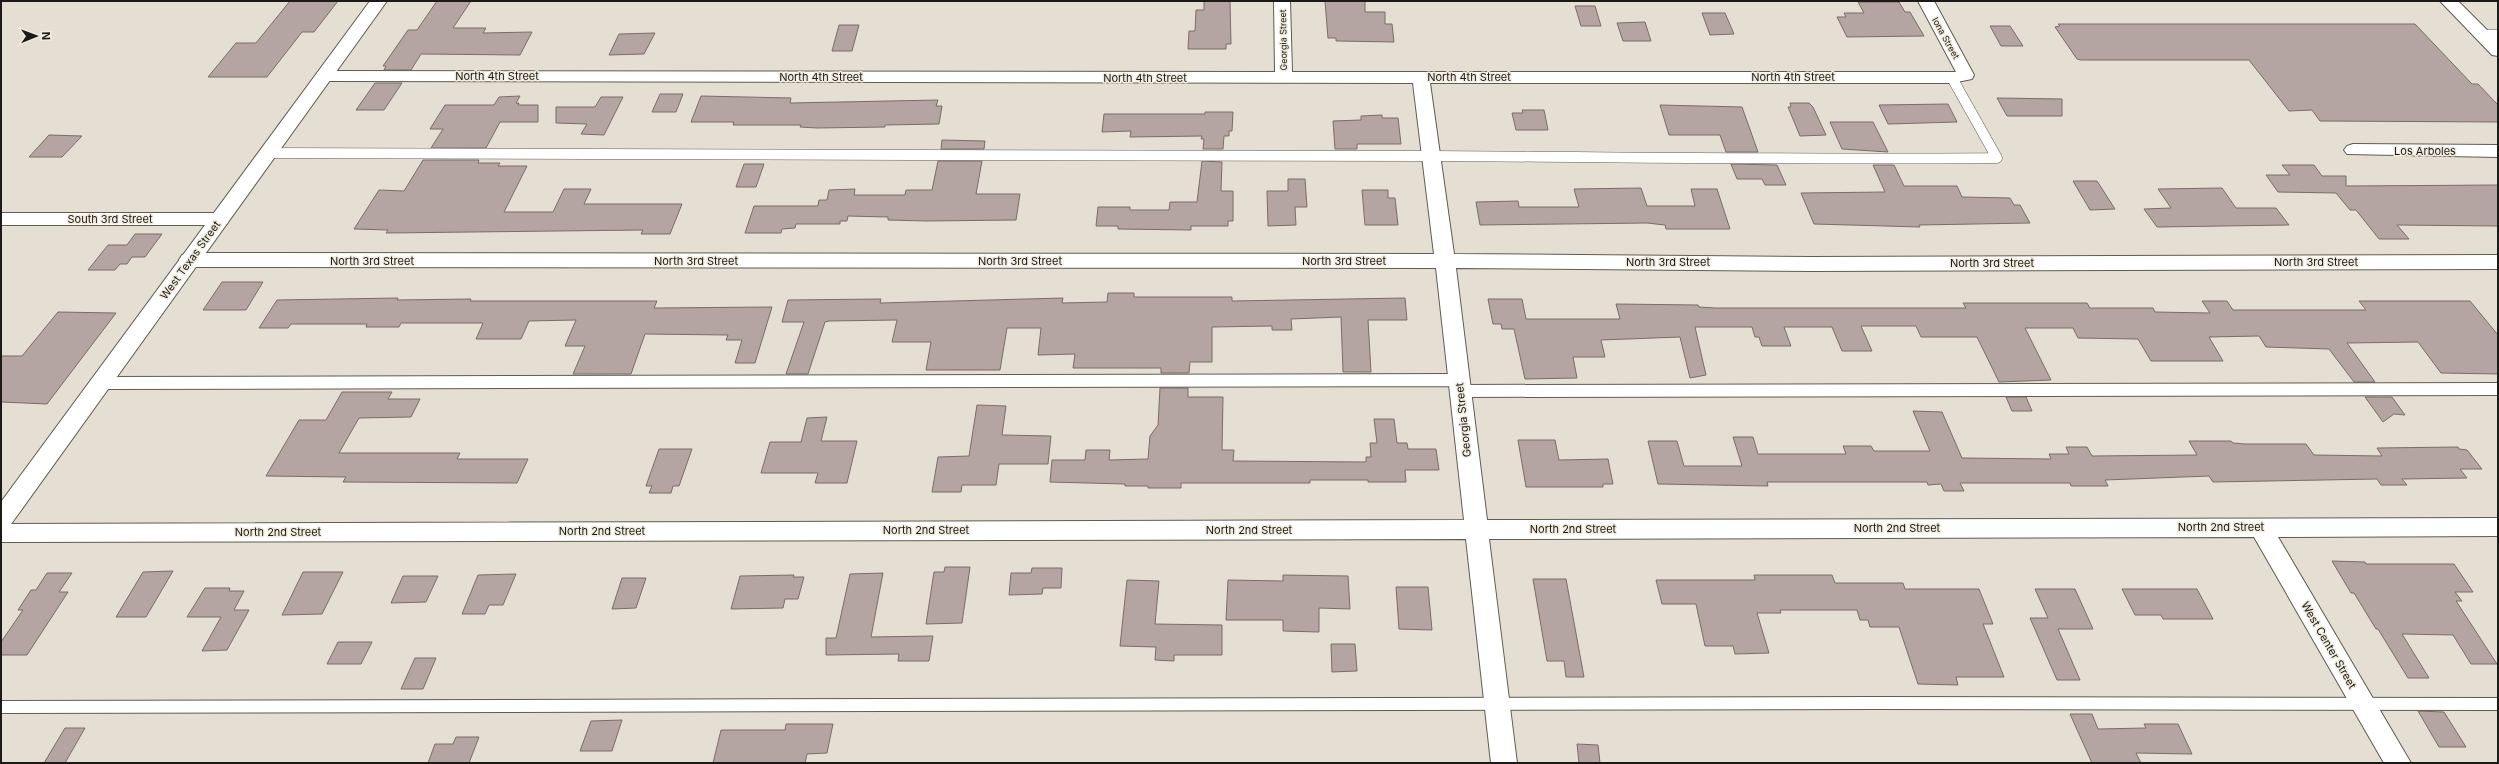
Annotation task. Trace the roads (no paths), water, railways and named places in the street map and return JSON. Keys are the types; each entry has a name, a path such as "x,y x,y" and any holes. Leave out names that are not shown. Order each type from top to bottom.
{"street":[{"name":"West Texas Street","path":"1,520 379,1"},
{"name":"Georgia Street","path":"1282,1 1284,78"},
{"name":"Iona Street","path":"1926,1 1959,76"},
{"path":"2448,1 2495,44"},
{"name":"North 4th Street","path":"324,76 1284,78 1959,76"},
{"name":"Georgia Street","path":"1421,77 1445,261 1475,529 1504,763"},
{"name":"Los Arboles","path":"2353,150 2498,151"},
{"name":"South 3rd Street","path":"1,219 220,219"},
{"name":"North 3rd Street","path":"189,260 1445,261 1811,264 2498,262"},
{"name":"West Center Street","path":"2260,527 2398,763"},
{"name":"North 2nd Street","path":"1,533 2498,527"}],"lane":[{"path":"268,153 676,156 1432,156 1773,160 1996,158 1959,76"},
{"path":"101,383 2498,389"},
{"path":"1,708 461,709 1496,702 2498,704"}]}
